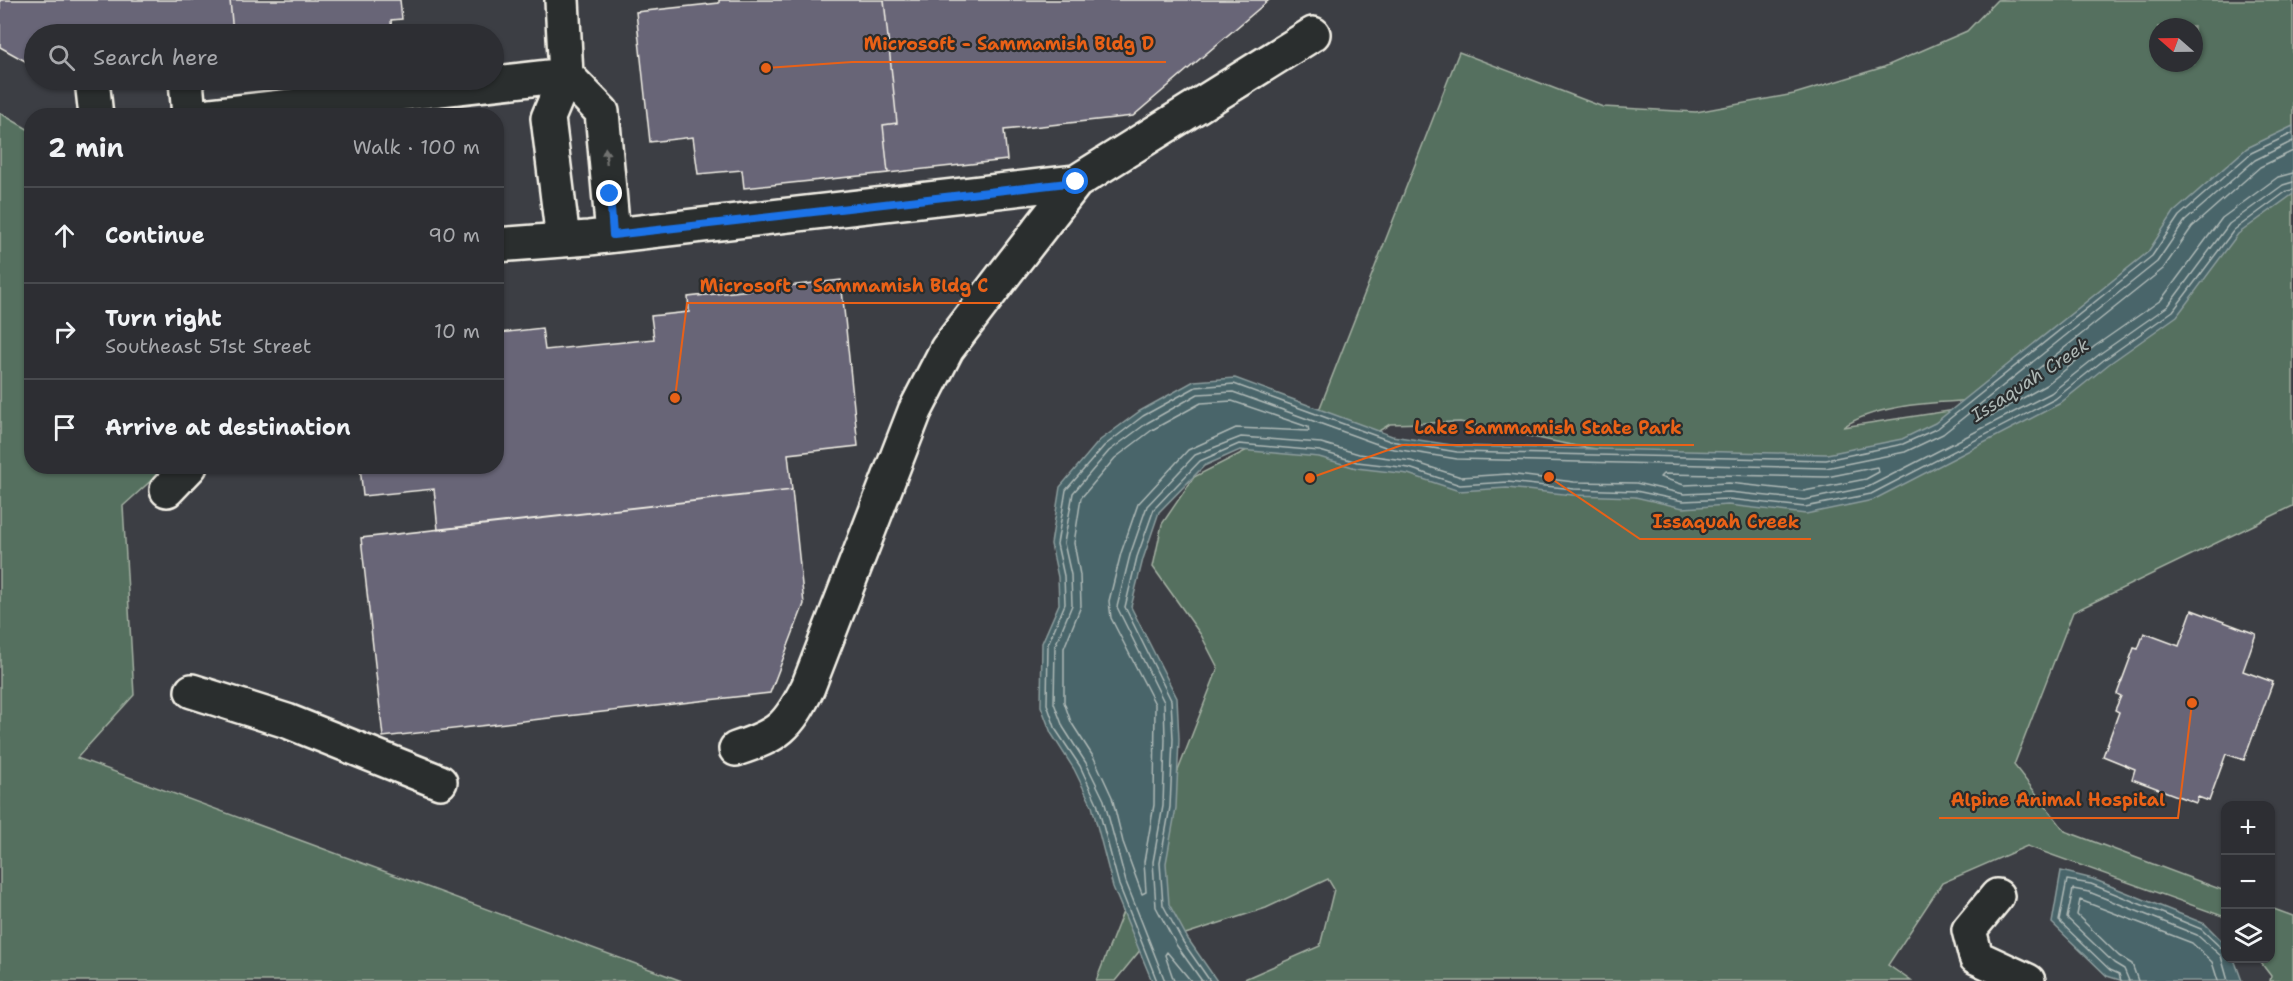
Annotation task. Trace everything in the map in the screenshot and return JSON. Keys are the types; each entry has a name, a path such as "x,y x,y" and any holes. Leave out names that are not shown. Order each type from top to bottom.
{"street":[{"path":"562,0 566,75 548,118 563,240"},
{"path":"736,749 766,739 792,719 808,687 915,411 948,349 1076,182 1314,34"},
{"path":"504,82 566,75"},
{"path":"566,75 602,112 613,235"},
{"path":"93,90 95,108"},
{"path":"187,90 188,108"},
{"path":"273,108 433,90"},
{"path":"504,244 613,235 1076,182"},
{"path":"167,490 182,474"},
{"path":"192,691 287,722 440,782"},
{"path":"1997,896 1969,930 1976,957 2028,981"}],"green space":[{"path":"1997,0 2293,0 2293,506 2073,612 2014,765 2065,831 2221,890 2221,916 2027,846 1942,883 1888,965 1911,981 1240,981 1320,946 1334,889 1328,879 1266,908 1142,948 1115,981 1096,981 1218,668 1201,635 1153,567 1162,524 1194,477 1257,445 1310,433 1459,52 1603,107 1696,112 1794,94 1884,67 1967,31","holes":["1978,400 2015,401 1843,427 1857,419 1890,409","1460,422 1576,446 1645,456 1581,467 1366,439 1390,424"]},
{"path":"0,113 24,127 24,474 158,474 123,506 134,695 77,758 682,981 0,981"},
{"path":"2275,909 2293,916 2293,981 2270,981 2271,976 2261,963 2275,963"}],"water":[{"path":"2293,126 2293,194 2238,234 2177,316 2109,364 2059,404 1873,500 1806,514 1728,505 1683,508 1635,497 1573,495 1507,488 1459,491 1408,474 1356,468 1319,457 1240,450 1204,466 1159,512 1143,559 1131,607 1177,698 1179,739 1176,808 1166,863 1169,904 1188,939 1217,981 1152,981 1113,887 1092,806 1074,769 1051,733 1041,706 1042,643 1059,604 1058,577 1051,544 1060,487 1099,441 1140,411 1194,381 1235,378 1392,436 1458,446 1827,454 1902,439 1935,423 2148,252 2174,212 2247,148"},
{"path":"2061,871 2093,879 2205,924 2221,940 2221,963 2235,963 2242,981 2123,981 2107,976 2052,923"}],"building":[{"path":"0,0 230,0 232,24 24,24 24,60 0,47"},
{"path":"230,0 400,0 402,19 391,20 391,24 232,24"},
{"path":"719,0 884,0 897,123 883,125 888,173 744,188 742,170 698,174 693,137 650,142 636,12 719,3"},
{"path":"884,0 1269,0 1133,116 1004,130 1007,160 888,173 883,125 897,123"},
{"path":"841,280 858,446 788,454 792,490 438,530 434,489 363,496 361,474 504,474 504,332 542,328 545,350 654,339 651,316 689,312 688,297"},
{"path":"792,490 804,604 770,693 383,737 361,538"},
{"path":"2192,610 2256,634 2243,671 2273,682 2244,760 2226,754 2209,801 2198,797 2196,803 2132,779 2135,769 2103,756 2119,712 2115,710 2121,696 2117,694 2134,648 2138,649 2144,633 2179,646"}],"place":[{"name":"Microsoft - Sammamish Bldg D","path":"766,68"},
{"name":"Microsoft - Sammamish Bldg C","path":"675,398"},
{"name":"Issaquah Creek","path":"1549,477"},
{"name":"Lake Sammamish State Park","path":"1310,478"},
{"name":"Alpine Animal Hospital","path":"2192,703"}],"route":[{"path":"610,194 613,235 1076,182"}]}
